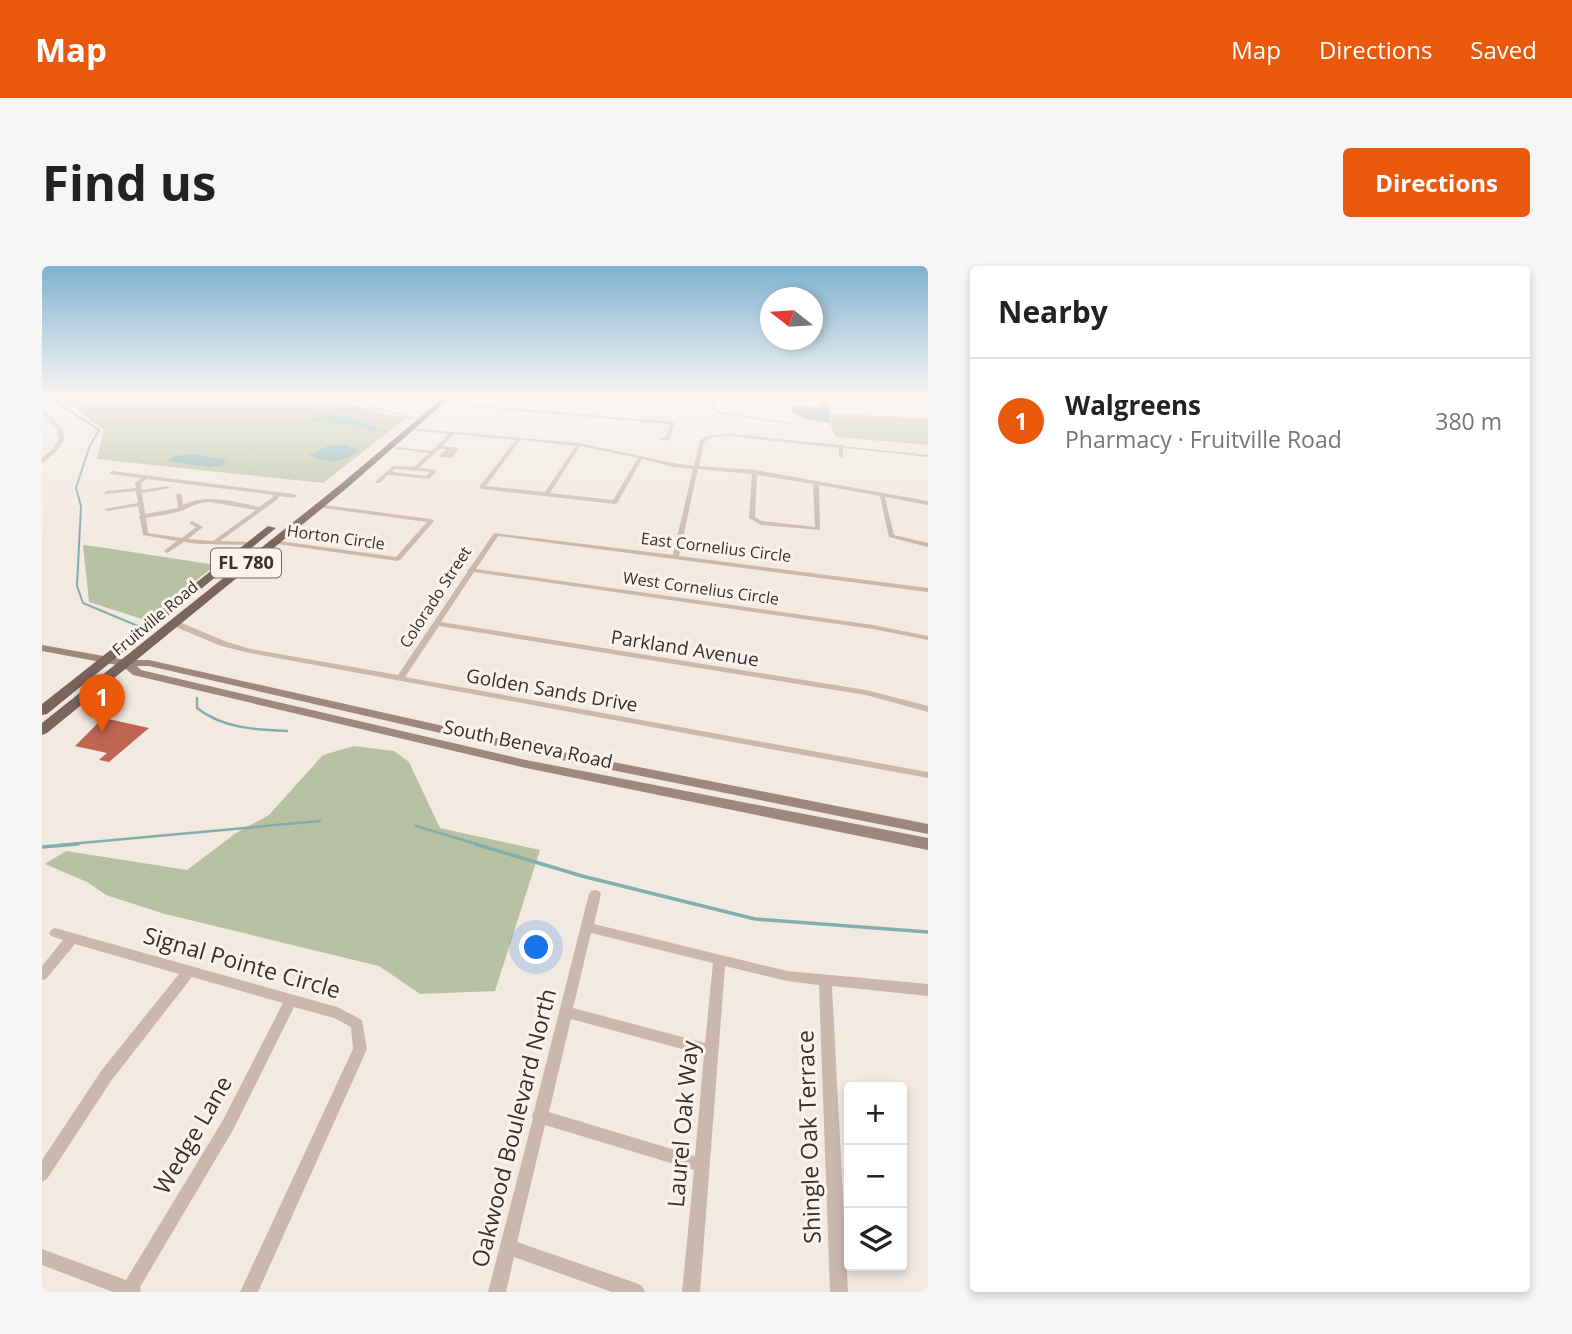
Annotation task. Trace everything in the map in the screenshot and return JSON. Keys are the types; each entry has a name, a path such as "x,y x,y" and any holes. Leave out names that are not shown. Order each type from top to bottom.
{"main road":[{"name":"Fruitville Road","path":"42,711 252,544 383,444"},
{"name":"Fruitville Road","path":"42,730 317,506 387,444"},
{"path":"272,542 274,527"},
{"path":"251,559 252,544"},
{"name":"South Beneva Road","path":"42,648 126,663 149,663 532,750 928,829"},
{"name":"South Beneva Road","path":"126,663 137,673 526,764 928,844"}],"street":[{"path":"42,461 59,444"},
{"path":"415,469 441,444"},
{"path":"397,448 452,449 459,444"},
{"path":"515,444 481,486 615,502 640,458"},
{"path":"546,495 579,444 696,468 755,472 928,503"},
{"path":"676,556 703,444"},
{"path":"829,444 928,456"},
{"path":"841,445 841,457"},
{"path":"378,482 395,467 434,471 418,487"},
{"path":"112,472 294,496"},
{"path":"755,472 752,519 761,523 818,529 816,483"},
{"path":"387,473 427,478"},
{"path":"146,477 138,483 145,534 184,540 252,544"},
{"path":"107,493 167,488"},
{"path":"215,542 276,498 276,494"},
{"path":"179,495 182,508"},
{"path":"882,496 891,536 928,545"},
{"path":"141,517 182,508 189,503 208,501 260,509"},
{"path":"107,509 140,504"},
{"name":"Horton Circle","path":"272,542 398,559 431,521 317,506"},
{"path":"167,551 200,527 192,523"},
{"name":"East Cornelius Circle","path":"499,533 928,590"},
{"name":"Colorado Street","path":"400,678 470,570 499,533"},
{"name":"West Cornelius Circle","path":"470,570 873,627 928,638"},
{"name":"Golden Sands Drive","path":"174,623 236,648 928,775"},
{"name":"Parkland Avenue","path":"436,623 866,693 928,709"},
{"name":"Oakwood Boulevard North","path":"497,1292 595,894"},
{"path":"587,928 787,976 928,990"},
{"name":"Signal Pointe Circle","path":"55,933 349,1017 357,1024 361,1043 249,1292"},
{"path":"42,975 72,938"},
{"name":"Laurel Oak Way","path":"691,1292 719,960"},
{"path":"42,1174 106,1076 189,971"},
{"name":"Shingle Oak Terrace","path":"825,980 839,1292"},
{"name":"Wedge Lane","path":"132,1291 228,1125 291,1000"},
{"path":"566,1012 712,1051"},
{"path":"539,1116 701,1165"},
{"path":"508,1247 636,1292"},
{"path":"42,1257 132,1291"}],"green space":[{"path":"101,444 373,444 323,483 97,459"},
{"path":"83,545 216,565 145,620 89,602"},
{"path":"354,746 394,751 409,762 440,828 540,850 495,991 420,994 379,966 165,914 106,895 87,882 45,864 66,851 187,870 236,833 269,815 323,755"}],"water":[{"path":"330,445 346,445 359,451 334,461 309,455"},
{"path":"192,454 226,460 222,466 207,467 168,461 175,456"}],"building":[{"path":"108,719 149,728 109,762 99,760 107,753 75,746 101,720"}],"waterway":[{"path":"91,444 76,488 81,506 77,586 83,603 138,626"},
{"path":"197,698 197,708 217,720 251,729 287,731"},
{"path":"59,845 320,821"},
{"path":"416,826 480,845"},
{"path":"42,847 78,844"},
{"path":"475,844 582,876 755,919 928,932"}],"place":[{"name":"Walgreens","path":"102,732"}]}
